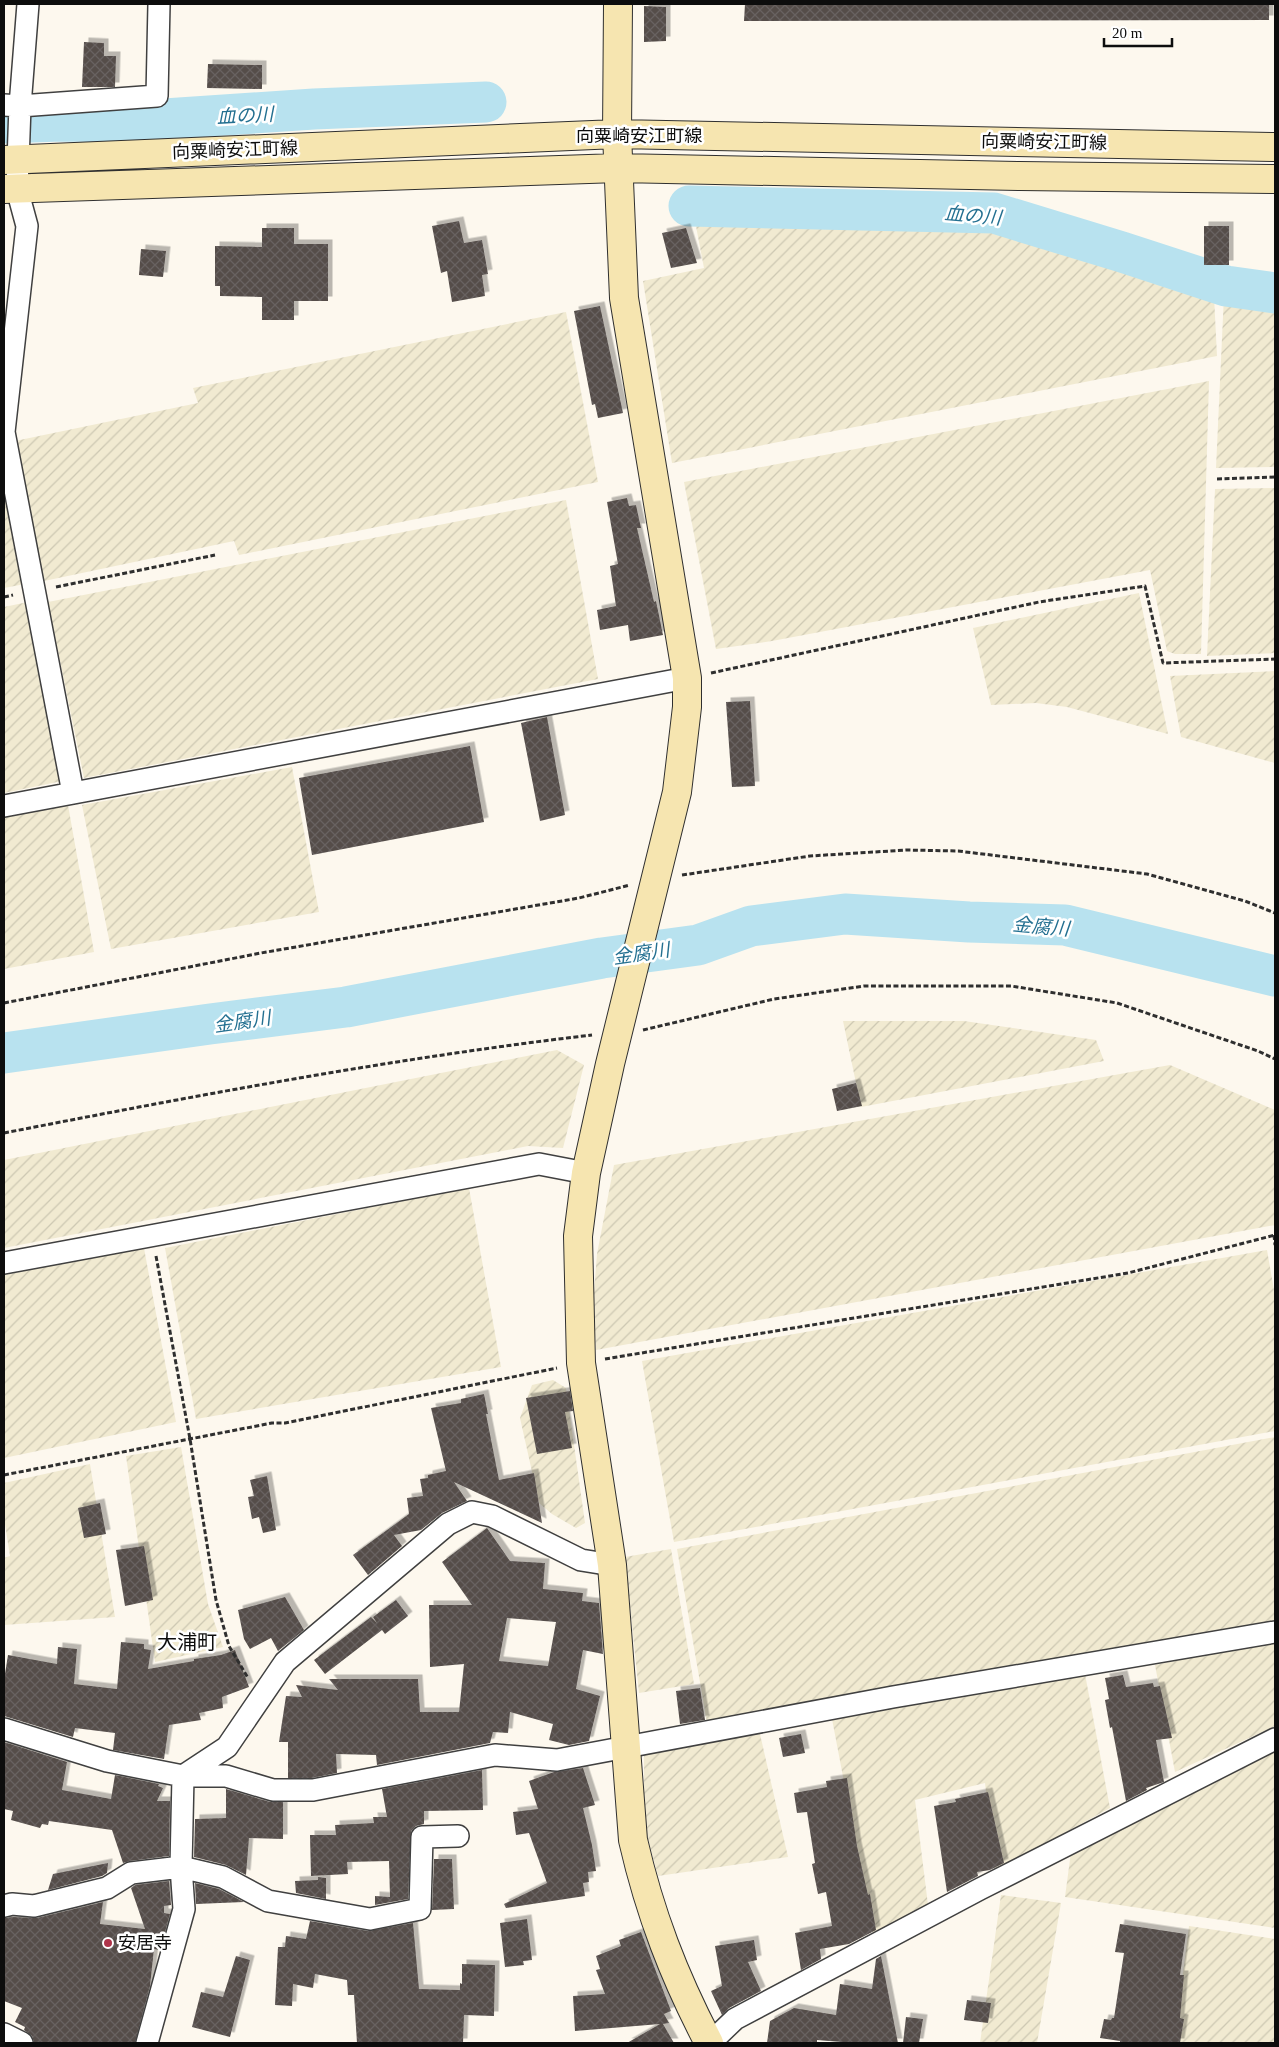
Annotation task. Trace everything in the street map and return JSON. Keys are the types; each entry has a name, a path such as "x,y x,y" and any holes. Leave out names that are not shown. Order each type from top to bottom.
{"main road":[{"path":"618,4 617,134 624,298 688,678 687,708 676,792 586,1173 578,1236 581,1363 612,1565 632,1840 658,1933 686,2000 710,2043"},
{"name":"向粟崎安江町線","path":"13,159 617,134 1275,147"},
{"name":"向粟崎安江町線","path":"10,189 618,168 1275,179"}],"street":[{"path":"28,4 14,106 13,159 10,189 26,226 4,432 73,793"},
{"path":"14,106 157,96 159,4"},
{"path":"4,806 688,678"},
{"path":"4,1263 539,1164 586,1173"},
{"path":"183,1776 227,1747 285,1662 448,1524 472,1512 492,1516 581,1560 612,1565"},
{"path":"4,1729 107,1761 183,1776 226,1776 273,1790 313,1790 495,1755 556,1760 893,1697 1275,1632"},
{"path":"710,2043 735,2019 980,1888 1275,1739"},
{"path":"147,2043 184,1909 181,1867 183,1776"},
{"path":"4,1906 12,1904 34,1906 107,1888 132,1873 181,1867 222,1877 268,1901 370,1920 420,1908 422,1837 458,1836"},
{"path":"4,2034 22,2043"}],"path":[{"path":"1217,479 1275,477"},
{"path":"4,597 215,555"},
{"path":"688,678 1039,602 1145,586 1163,664 1275,660"},
{"path":"4,1003 261,953 580,898 657,878 810,856 906,850 958,851 1147,874 1245,901 1275,913"},
{"path":"4,1475 272,1423 285,1423 581,1363 1128,1273 1274,1235 1275,1245"},
{"path":"152,1236 190,1439 219,1609 229,1646 260,1698"}],"shaded area":[{"path":"695,221 985,224 1008,227 1214,296 1217,356 672,463 643,281 704,268"},
{"path":"1224,295 1275,303 1275,467 1216,468"},
{"path":"566,312 598,482 239,555 234,541 44,581 15,441 198,403 193,388"},
{"path":"1209,381 1201,654 1175,654 1167,651 1150,570 772,641 716,649 684,482"},
{"path":"4,469 25,584 4,588"},
{"path":"1275,488 1275,653 1207,656 1215,489"},
{"path":"566,500 598,679 84,778 48,602"},
{"path":"1139,593 1168,734 1067,707 1036,703 991,705 973,628"},
{"path":"28,602 62,781 4,793 4,607"},
{"path":"1275,671 1275,763 1181,737 1170,676"},
{"path":"292,767 319,912 111,949 82,805"},
{"path":"68,805 94,952 4,969 4,817"},
{"path":"843,1021 964,1021 1096,1040 1104,1061 861,1107"},
{"path":"557,1050 584,1065 563,1148 528,1146 4,1248 4,1160"},
{"path":"1170,1065 1275,1110 1275,1225 596,1350 593,1305 597,1254 614,1165"},
{"path":"469,1188 501,1367 196,1419 165,1248"},
{"path":"144,1248 176,1422 4,1458 4,1275"},
{"path":"1267,1250 1275,1296 1275,1431 674,1542 642,1361"},
{"path":"553,1380 566,1388 585,1523 576,1528 552,1514 539,1503 520,1418 532,1385"},
{"path":"1275,1437 1275,1622 707,1723 677,1549"},
{"path":"181,1447 208,1604 223,1647 155,1662 126,1456"},
{"path":"90,1464 115,1617 4,1625 4,1558 10,1556 4,1518 4,1483"},
{"path":"671,1549 694,1684 639,1693 625,1557"},
{"path":"1275,1640 1275,1726 1175,1772 1155,1665"},
{"path":"1085,1674 1110,1808 995,1871 985,1783 915,1800 928,1905 873,1934 832,1719"},
{"path":"760,1734 788,1857 658,1876 644,1826 644,1754"},
{"path":"1275,1750 1275,1928 1065,1897 1071,1852"},
{"path":"1001,1895 1061,1903 1037,2043 980,2043"},
{"path":"1189,1926 1275,1939 1275,2043 1174,2043"}],"building":[{"path":"745,4 1269,4 1269,20 744,21"},
{"path":"644,6 666,7 666,41 644,42"},
{"path":"84,42 104,43 104,56 116,56 115,87 82,87"},
{"path":"208,64 262,65 262,89 207,88"},
{"path":"459,221 464,243 482,240 488,274 482,275 485,296 452,302 447,271 441,273 432,226"},
{"path":"1204,226 1229,226 1229,265 1204,265"},
{"path":"262,228 294,228 294,244 328,244 328,301 294,301 294,320 262,320 262,297 220,296 220,286 215,286 215,246 262,247"},
{"path":"686,228 697,263 671,268 662,233"},
{"path":"141,249 166,251 163,277 139,275"},
{"path":"600,306 623,413 598,418 595,404 592,405 574,311"},
{"path":"627,498 629,506 636,505 641,528 637,528 663,635 630,641 628,625 600,630 597,610 616,606 610,566 618,564 607,502"},
{"path":"750,701 755,786 732,787 726,702"},
{"path":"547,717 565,815 540,821 521,723"},
{"path":"470,746 484,822 312,855 299,778"},
{"path":"856,1083 862,1106 837,1111 832,1089"},
{"path":"570,1391 573,1411 565,1412 572,1448 537,1454 526,1398"},
{"path":"484,1394 499,1480 534,1473 542,1523 454,1482 467,1501 442,1513 421,1530 394,1535 402,1546 368,1575 353,1555 409,1514 407,1498 423,1496 420,1479 446,1471 431,1408 461,1403 461,1399"},
{"path":"267,1476 276,1530 263,1533 259,1517 252,1519 248,1497 254,1496 250,1480"},
{"path":"100,1503 106,1534 84,1538 78,1508"},
{"path":"487,1528 510,1561 545,1563 543,1589 583,1593 582,1601 599,1603 603,1654 583,1650 576,1689 600,1696 589,1741 569,1745 549,1740 553,1724 510,1712 508,1733 493,1732 490,1743 377,1765 376,1755 336,1754 337,1773 312,1778 288,1778 288,1742 279,1742 286,1696 302,1697 296,1685 338,1690 329,1679 418,1679 420,1712 459,1712 464,1664 430,1667 429,1605 472,1605 442,1562","holes":["507,1618 556,1622 548,1666 499,1661"]},
{"path":"144,1546 153,1600 125,1606 116,1550"},
{"path":"285,1597 304,1630 278,1651 271,1638 250,1649 244,1639 238,1610"},
{"path":"396,1600 408,1616 385,1634 382,1630 325,1674 314,1660 371,1617 377,1623 373,1617"},
{"path":"121,1642 144,1644 144,1649 151,1650 148,1669 194,1661 194,1659 221,1655 235,1650 249,1687 222,1697 223,1708 199,1713 201,1720 169,1725 164,1759 113,1750 115,1733 75,1728 73,1737 4,1716 4,1680 8,1655 57,1664 58,1647 77,1649 74,1684 117,1689"},
{"path":"1123,1675 1126,1687 1153,1683 1154,1687 1160,1686 1172,1738 1156,1740 1164,1782 1146,1788 1147,1790 1126,1801 1105,1700 1109,1699 1105,1678"},
{"path":"700,1688 705,1720 680,1724 676,1691"},
{"path":"801,1734 805,1753 783,1757 779,1738"},
{"path":"4,1742 67,1762 62,1790 111,1799 115,1775 159,1784 158,1786 163,1788 157,1801 170,1801 169,1856 123,1863 112,1830 49,1821 48,1825 42,1824 40,1828 11,1820 13,1811 4,1809"},
{"path":"583,1768 595,1805 583,1808 596,1871 588,1872 589,1882 583,1883 585,1896 506,1908 504,1904 547,1883 529,1833 516,1835 513,1812 538,1809 529,1781 554,1772"},
{"path":"482,1770 483,1810 424,1811 424,1824 416,1826 411,1831 408,1899 375,1905 375,1896 390,1897 389,1861 347,1862 348,1874 311,1876 310,1835 336,1835 335,1825 374,1823 373,1817 387,1817 382,1789"},
{"path":"847,1778 857,1846 868,1895 870,1894 876,1930 849,1944 820,1949 821,1959 801,1970 795,1933 832,1926 826,1892 818,1894 812,1864 815,1863 807,1812 797,1813 794,1793 827,1787 826,1781"},
{"path":"226,1789 270,1802 283,1802 283,1839 249,1838 246,1875 226,1865 194,1857 195,1819 226,1818"},
{"path":"988,1792 1004,1863 990,1870 977,1872 978,1876 947,1892 934,1806 956,1802 955,1799"},
{"path":"434,1859 452,1859 454,1909 432,1910"},
{"path":"108,1863 107,1873 102,1876 48,1890 53,1874"},
{"path":"318,1877 326,1878 326,1899 296,1893 295,1881 318,1880"},
{"path":"169,1881 171,1905 164,1906 164,1913 170,1914 160,1950 154,1949 150,1986 135,2043 34,2042 32,2036 24,2030 25,2027 15,2022 22,2008 4,2001 4,1918 37,1918 103,1902 100,1924 145,1929 131,1888 135,1885"},
{"path":"195,1883 219,1889 244,1902 196,1904"},
{"path":"527,1919 532,1960 523,1961 524,1965 505,1967 500,1923"},
{"path":"310,1921 368,1931 413,1923 419,1989 460,1990 460,1983 462,1984 462,1964 495,1965 494,2016 464,2015 463,2043 357,2043 354,1995 348,1995 347,1980 315,1974 313,1988 293,1984 292,2006 275,2005 278,1947 285,1947 286,1936 306,1939"},
{"path":"1120,1924 1186,1934 1180,1975 1184,1975 1180,2018 1184,2019 1180,2043 1120,2043 1120,2041 1100,2038 1104,2019 1111,2020 1114,2018 1124,1953 1115,1952"},
{"path":"641,1932 671,2011 664,2014 669,2023 663,2024 674,2043 627,2043 660,2024 575,2031 573,1996 605,1994 596,1970 600,1969 596,1956 621,1946 619,1940"},
{"path":"754,1940 757,1960 748,1962 761,1991 729,2008 722,2015 711,1991 722,1986 715,1946"},
{"path":"236,1956 250,1960 230,2037 192,2027 201,1992 223,1997"},
{"path":"881,1956 898,2043 854,2043 817,2040 817,2043 767,2043 770,2021 794,2008 836,2015 840,1984 872,1989 876,1959"},
{"path":"967,2000 991,2003 988,2023 964,2020"},
{"path":"906,2017 923,2019 919,2043 903,2043"}],"waterway":[{"name":"血の川","path":"4,123 61,121 120,122 314,109 486,102"},
{"name":"血の川","path":"689,206 994,213 1226,286 1275,293"},
{"name":"金腐川","path":"4,1053 346,1007 602,958 698,945 751,926 845,914 969,922 1065,925 1275,976"}],"place":[{"name":"安居寺","path":"108,1943"}],"district":[{"name":"大浦町","path":"187,1642"}]}
